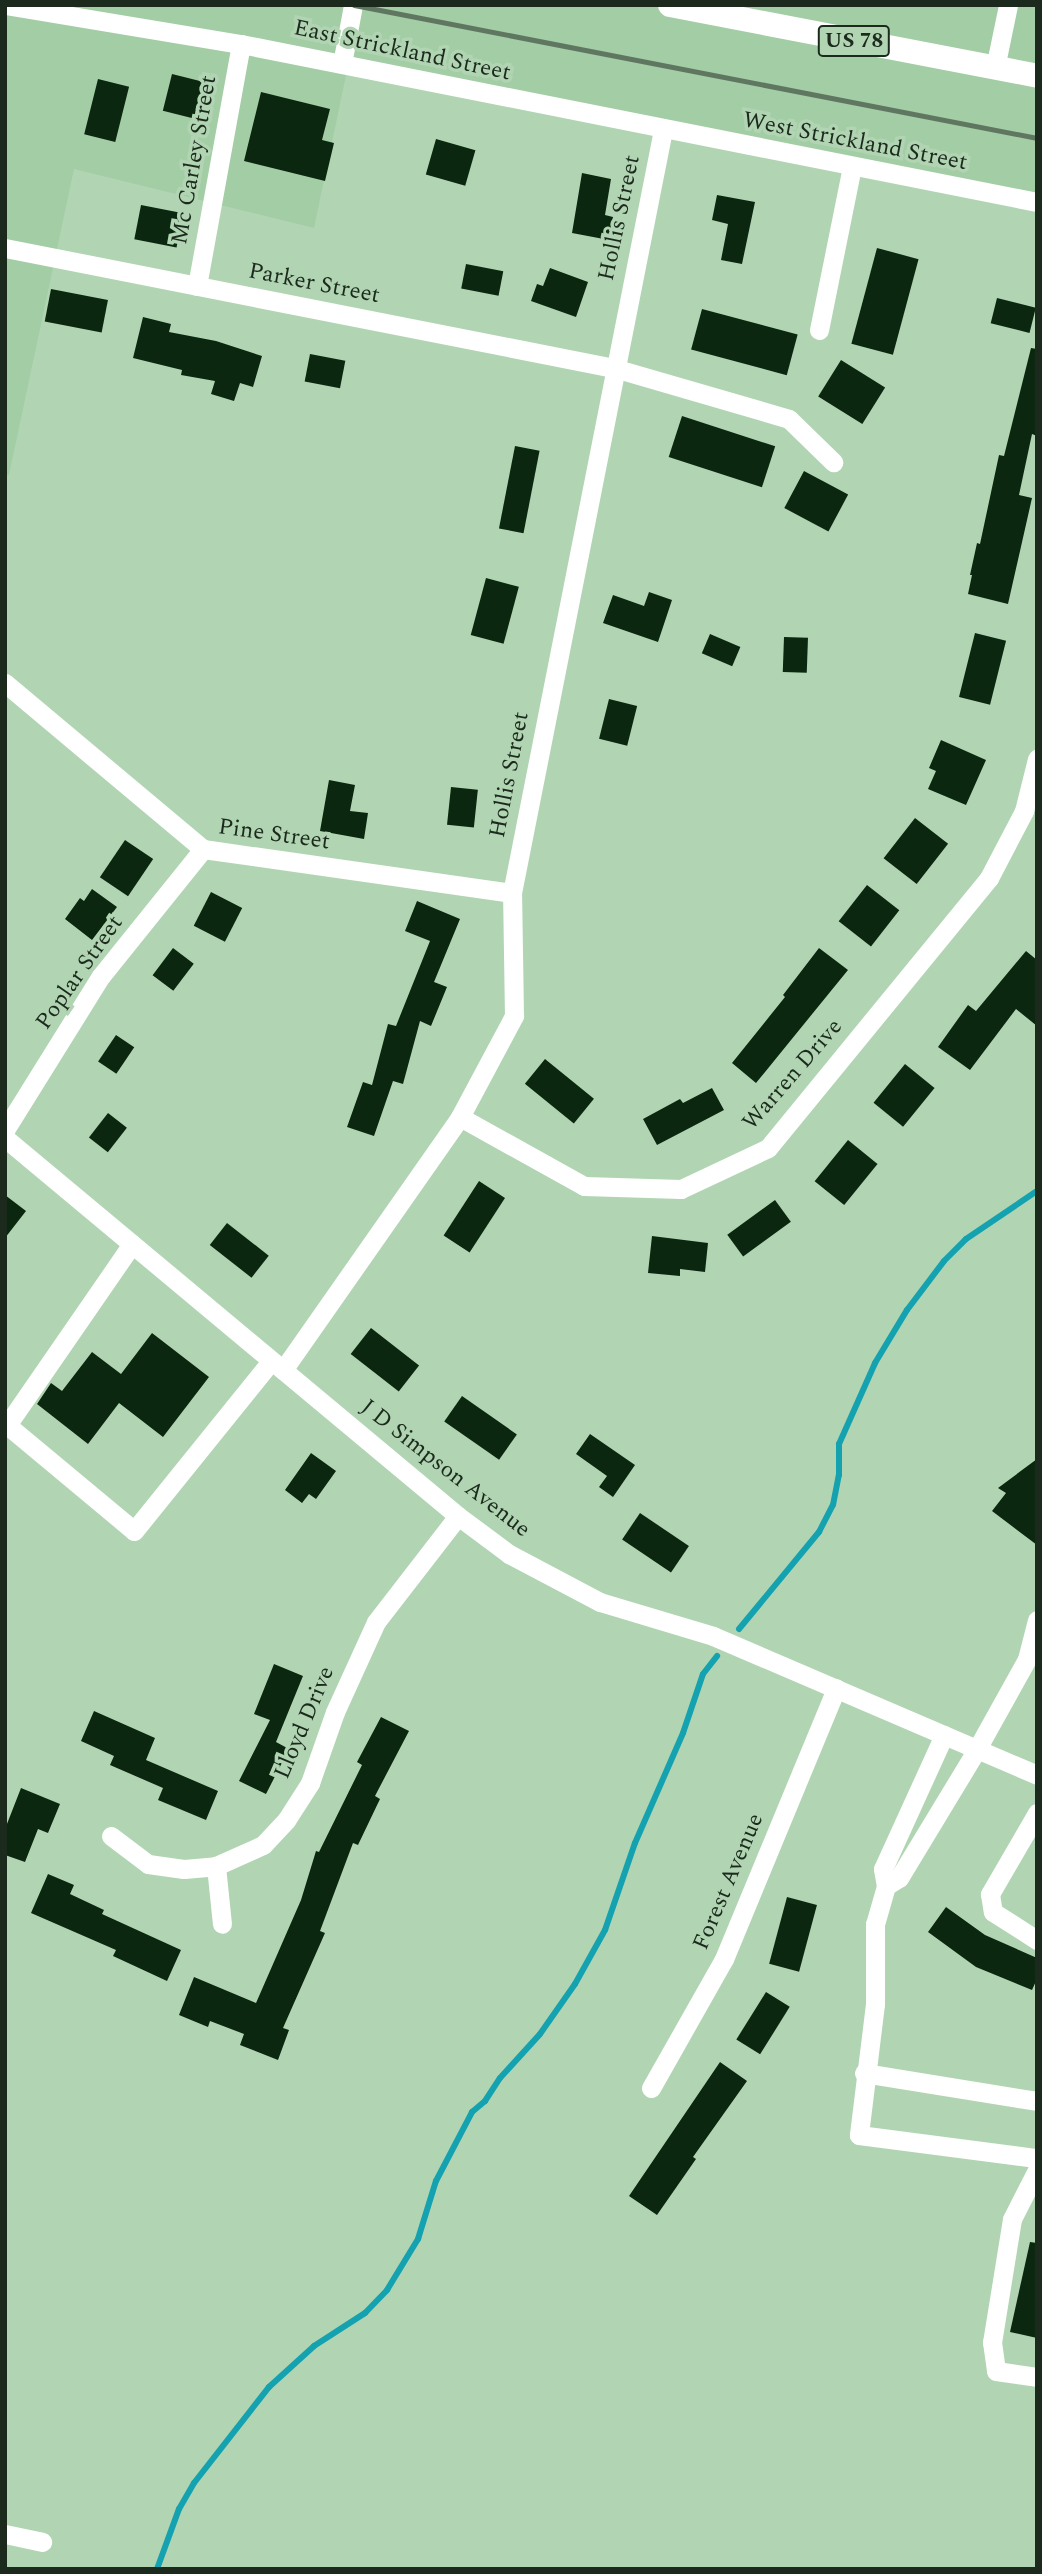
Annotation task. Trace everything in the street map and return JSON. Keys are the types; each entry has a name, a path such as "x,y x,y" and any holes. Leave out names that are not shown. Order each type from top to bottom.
{"main road":[{"name":"US 78","path":"679,6 1037,76"}],"street":[{"name":"East Strickland Street","path":"5,5 242,44 663,130"},
{"path":"342,64 353,5"},
{"path":"995,68 1008,5"},
{"name":"Mc Carley Street","path":"197,286 242,44"},
{"name":"West Strickland Street","path":"663,130 1037,202"},
{"name":"Hollis Street","path":"132,1244 6,1425 134,1531 277,1366 460,1117 514,1016 512,893 663,130"},
{"path":"819,330 852,166"},
{"name":"Parker Street","path":"5,248 614,368 789,419 833,462"},
{"name":"Pine Street","path":"5,682 204,849 512,893"},
{"name":"Warren Drive","path":"460,1117 584,1186 681,1189 768,1148 989,878 1024,811 1037,760"},
{"name":"Poplar Street","path":"5,1130 101,976 204,849"},
{"name":"J D Simpson Avenue","path":"5,1138 458,1516 509,1554 600,1602 713,1636 1037,1775"},
{"name":"Lloyd Drive","path":"111,1836 148,1864 184,1869 216,1866 262,1845 287,1819 310,1783 335,1712 376,1622 458,1516"},
{"path":"886,1886 899,1878 977,1749 1027,1659 1037,1620"},
{"name":"Forest Avenue","path":"650,2088 724,1959 836,1688"},
{"path":"944,1735 883,1869 886,1886 875,1924 875,2004 864,2073 859,2136 1037,2158"},
{"path":"1037,1813 990,1894 993,1912 1037,1940"},
{"path":"216,1866 222,1924"},
{"path":"864,2073 1036,2096"},
{"path":"1037,2170 1012,2219 992,2342 996,2371 1037,2377"},
{"path":"5,2534 42,2542"}],"shaded area":[{"path":"5,5 1037,5 1037,202 348,66 314,228 74,169 9,475 5,475"}],"building":[{"path":"172,74 207,83 198,120 163,111"},
{"path":"98,79 129,87 115,142 84,134"},
{"path":"261,92 330,109 322,140 334,143 325,181 244,161"},
{"path":"436,139 475,150 465,186 426,175"},
{"path":"582,173 611,179 605,215 613,217 609,240 572,233"},
{"path":"717,195 755,202 742,264 721,260 728,224 712,220"},
{"path":"141,205 183,213 177,248 134,239"},
{"path":"877,248 919,259 893,355 851,344"},
{"path":"466,264 503,271 499,296 461,289"},
{"path":"550,268 588,282 576,317 531,301 537,284 543,286"},
{"path":"51,289 108,300 102,332 45,321"},
{"path":"997,298 1036,308 1030,333 991,323"},
{"path":"702,309 798,335 787,375 691,350"},
{"path":"143,317 171,324 169,332 216,341 262,356 253,387 240,383 234,401 211,394 215,381 181,375 182,370 133,358"},
{"path":"1031,348 1037,349 1037,436 1032,434 1019,495 1032,498 1008,604 968,594 977,543 980,544 999,455 1004,456"},
{"path":"310,354 345,361 340,388 305,381"},
{"path":"841,360 885,388 862,424 818,396"},
{"path":"682,416 775,446 762,487 669,457"},
{"path":"515,446 540,451 524,533 499,528"},
{"path":"804,471 848,494 828,532 784,508"},
{"path":"486,578 519,587 504,644 471,635"},
{"path":"649,592 672,600 658,642 603,623 613,595 644,606"},
{"path":"975,633 1006,641 990,705 959,697"},
{"path":"710,634 740,647 732,666 702,653"},
{"path":"784,637 808,638 807,673 783,672"},
{"path":"609,699 637,706 627,746 599,739"},
{"path":"941,740 986,760 966,805 928,789 936,771 929,768"},
{"path":"329,780 355,785 350,811 368,813 364,839 320,831"},
{"path":"451,787 478,790 474,828 447,825"},
{"path":"915,818 948,844 917,884 884,858"},
{"path":"125,840 153,859 128,896 100,877"},
{"path":"867,885 899,910 871,946 839,921"},
{"path":"92,889 117,907 92,940 65,919 80,898 84,901"},
{"path":"211,892 242,908 225,942 194,926"},
{"path":"417,901 460,919 434,982 447,987 431,1026 420,1021 403,1084 393,1081 374,1136 347,1127 363,1082 372,1085 388,1024 396,1026 430,941 405,931"},
{"path":"173,948 194,964 173,991 153,975"},
{"path":"819,948 848,970 756,1083 732,1063 785,997 783,995"},
{"path":"1026,951 1037,960 1037,1026 1016,1009 970,1070 938,1047 968,1005 976,1011"},
{"path":"116,1035 134,1047 116,1074 98,1062"},
{"path":"545,1059 594,1099 574,1124 525,1084"},
{"path":"905,1064 935,1088 903,1127 874,1103"},
{"path":"712,1088 724,1110 657,1145 643,1119 680,1099 683,1103"},
{"path":"108,1113 127,1128 108,1152 89,1137"},
{"path":"848,1140 878,1164 844,1205 815,1181"},
{"path":"479,1181 505,1198 470,1252 444,1236"},
{"path":"5,1195 26,1211 5,1238"},
{"path":"775,1200 791,1222 743,1257 727,1235"},
{"path":"227,1223 269,1256 252,1278 210,1245"},
{"path":"652,1236 708,1243 705,1272 680,1269 680,1276 648,1273"},
{"path":"371,1328 419,1366 399,1392 351,1354"},
{"path":"152,1333 209,1377 163,1437 119,1403 88,1444 37,1404 51,1383 62,1391 92,1352 121,1374"},
{"path":"462,1396 517,1434 499,1460 444,1421"},
{"path":"590,1434 635,1465 613,1497 599,1487 607,1476 576,1454"},
{"path":"311,1453 336,1471 316,1499 309,1494 302,1503 285,1490"},
{"path":"1037,1459 1037,1545 992,1511 1006,1493 998,1488"},
{"path":"640,1513 689,1546 671,1573 622,1540"},
{"path":"274,1664 303,1676 276,1742 289,1749 266,1794 239,1781 270,1720 254,1714"},
{"path":"94,1711 155,1738 146,1760 218,1791 206,1820 158,1800 163,1788 110,1765 114,1756 81,1741"},
{"path":"381,1717 409,1731 375,1796 380,1799 358,1845 353,1843 320,1931 325,1933 283,2028 289,2030 278,2060 240,2045 244,2034 210,2021 208,2027 179,2015 194,1977 256,2003 301,1900 316,1851 319,1852 362,1765 357,1762"},
{"path":"21,1788 60,1804 48,1833 38,1829 25,1862 5,1855 5,1829"},
{"path":"48,1874 74,1885 70,1894 104,1910 102,1914 181,1950 167,1981 113,1956 116,1950 31,1913"},
{"path":"787,1897 817,1905 799,1972 769,1964"},
{"path":"946,1907 985,1935 1037,1958 1037,1979 1032,1990 976,1967 928,1932"},
{"path":"766,1992 790,2007 760,2054 736,2039"},
{"path":"720,2062 747,2081 693,2157 696,2159 657,2215 629,2196"},
{"path":"1030,2242 1037,2243 1037,2338 1010,2332"}],"waterway":[{"path":"739,1629 819,1532 833,1505 839,1475 839,1444 875,1363 907,1310 944,1261 966,1239 1037,1191"},
{"path":"157,2569 179,2509 194,2483 269,2387 314,2346 365,2313 387,2290 418,2239 436,2181 472,2112 485,2101 500,2078 540,2034 575,1984 605,1930 635,1843 683,1733 703,1674 717,1656"}],"railway":[{"path":"354,5 1037,138"}]}
